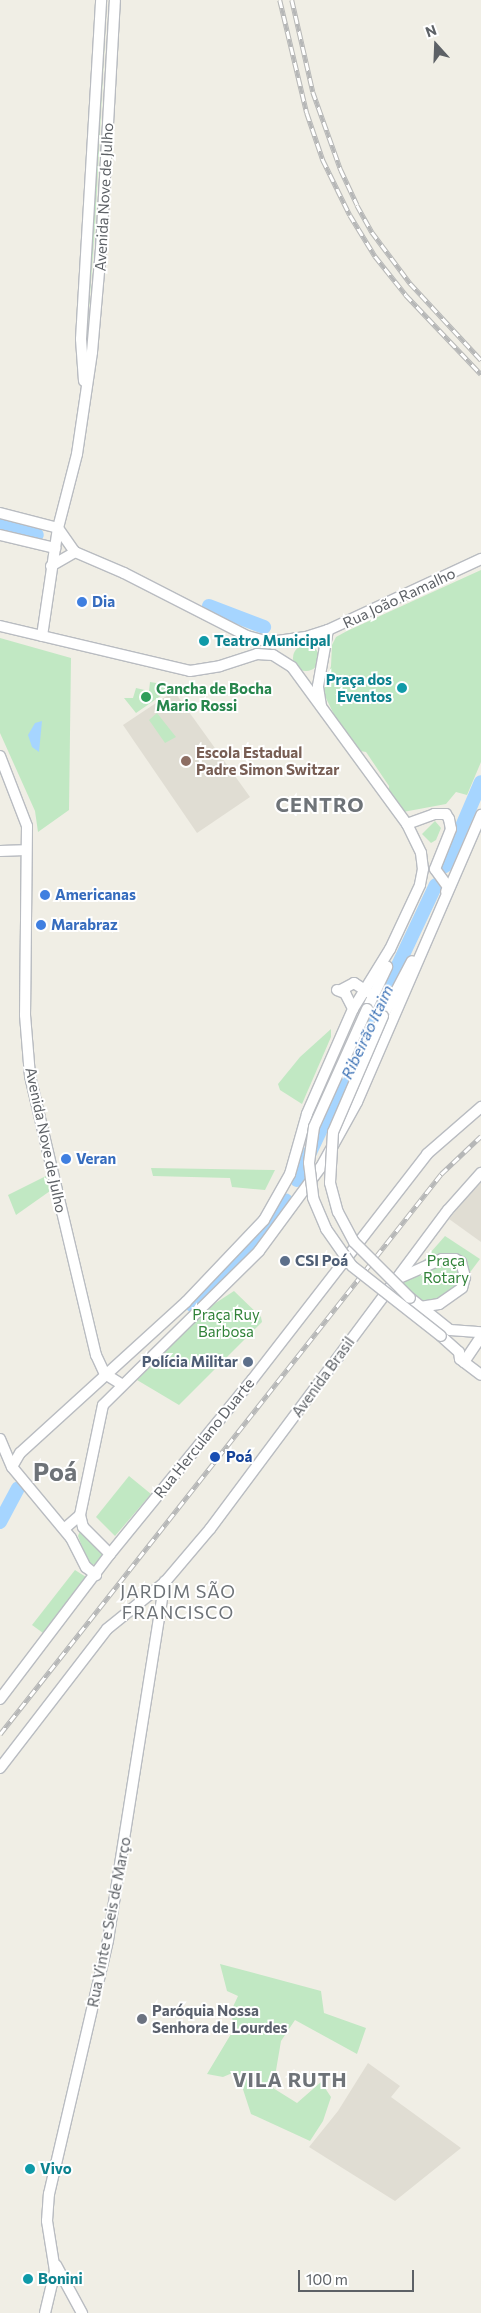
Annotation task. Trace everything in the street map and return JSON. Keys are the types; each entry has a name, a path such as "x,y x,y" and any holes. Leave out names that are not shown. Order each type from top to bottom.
{"main road":[{"name":"Avenida Nove de Julho","path":"86,393 80,356 101,0"},
{"name":"Avenida Nove de Julho","path":"42,636 51,566 58,528 77,454 86,393 101,249 115,0"},
{"path":"0,512 58,528 74,552 124,573 247,636 259,640 286,641 328,630"},
{"path":"0,535 55,548"},
{"path":"51,566 74,552"},
{"name":"Rua João Ramalho","path":"323,710 318,694 328,630 481,559"},
{"path":"0,626 190,671 220,666 257,654 280,659 292,667 407,824 421,853 426,878 422,894 387,958 368,992 353,1009 306,1114 290,1174 280,1196 264,1220 186,1302 20,1453 12,1467"},
{"path":"280,659 288,650 286,641"},
{"name":"Avenida Nove de Julho","path":"0,756 25,813 28,826 25,850 25,1014 30,1076 96,1355 105,1374"},
{"path":"110,1554 83,1527 80,1515 103,1405 121,1384 233,1279 280,1227 298,1202 357,1102 447,897 445,883 435,869 451,829 449,819 446,814 434,814 407,824"},
{"path":"481,814 445,883 383,1016 333,1132 330,1183 338,1212 354,1242 375,1267 420,1307 450,1330 481,1332"},
{"path":"0,851 25,850"},
{"path":"387,958 420,885 423,869"},
{"path":"353,1009 348,996 339,990 354,983 368,992"},
{"path":"368,992 367,1009 314,1127 309,1163 313,1198 326,1229 352,1266 441,1336 459,1352 464,1362 481,1375"},
{"name":"Rua Herculano Duarte","path":"0,1699 96,1575 110,1554 313,1302 427,1154 481,1108"},
{"name":"Avenida Brasil","path":"0,1768 107,1629 165,1582 213,1525 448,1210 481,1173"},
{"path":"290,1174 294,1184 307,1188"},
{"path":"280,1196 290,1191 298,1202"},
{"path":"396,1279 442,1259 455,1258 460,1262 465,1277 462,1288 439,1304 420,1307"},
{"path":"464,1362 481,1337"},
{"path":"105,1374 121,1384"},
{"path":"0,1439 12,1467 64,1529 86,1567 96,1575"},
{"path":"64,1529 80,1515"},
{"name":"Rua Vinte e Seis de Março","path":"54,2259 47,2221 49,2194 110,1930 165,1582"},
{"path":"45,2313 54,2284 54,2259"},
{"path":"54,2259 82,2313"}],"shaded area":[{"name":"Escola Estadual Padre Simon Switzar","path":"174,691 250,797 197,833 123,725"},
{"path":"481,1180 481,1242 449,1219"},
{"path":"368,2063 400,2086 391,2097 461,2148 395,2201 309,2147 338,2111"}],"green space":[{"path":"107,0 95,226 86,351"},
{"path":"0,522 39,532 38,538 0,529"},
{"name":"Praça dos Eventos","path":"481,570 481,762 467,795 456,792 446,804 403,812 389,797 389,786 366,752 355,750 345,737 323,692 331,666 332,645 336,637 347,631"},
{"path":"0,638 71,658 69,810 38,832 35,811 0,733"},
{"path":"306,645 316,648 319,658 316,668 306,671 296,668 293,658 296,648"},
{"name":"Cancha de Bocha Mario Rossi","path":"150,682 175,686 136,713 124,698 133,698 136,688 149,691"},
{"path":"157,713 176,737 165,743 149,720"},
{"path":"435,821 441,828 436,840 431,843 422,834"},
{"path":"331,1029 331,1037 302,1104 280,1090 278,1084 300,1057"},
{"path":"151,1168 275,1170 265,1190 232,1187 230,1178 153,1176"},
{"path":"46,1176 50,1191 16,1215 8,1195"},
{"name":"Praça Rotary","path":"445,1236 480,1259 462,1283 431,1312 410,1307 395,1293"},
{"name":"Praça Ruy Barbosa","path":"234,1291 261,1317 262,1322 179,1405 137,1380 211,1306"},
{"path":"129,1476 151,1494 115,1536 96,1517"},
{"path":"80,1531 103,1554 96,1565 90,1564 86,1557 78,1536"},
{"path":"75,1570 86,1577 43,1633 32,1625"},
{"path":"220,1964 321,1991 324,2013 366,2028 357,2054 295,2020 281,2041 273,2088 297,2103 321,2082 331,2097 323,2121 310,2141 251,2114 237,2071 223,2077 207,2074 234,2029 231,2011 238,1996 227,1991"}],"water":[{"path":"42,721 39,752 32,747 28,735 35,723"}],"waterway":[{"path":"0,525 37,535"},
{"path":"209,606 264,627"},
{"name":"Ribeirão Itaim","path":"445,866 481,782"},
{"name":"Ribeirão Itaim","path":"297,1180 436,885"},
{"name":"Ribeirão Itaim","path":"192,1305 269,1224 286,1201"},
{"name":"Ribeirão Itaim","path":"0,1522 18,1488"}],"railway":[{"path":"280,0 307,113 323,160 350,215 375,256 406,295 481,374"},
{"path":"292,0 313,92 341,170 357,205 372,232 410,283 481,360"},
{"path":"0,1734 441,1174 481,1136"}],"place":[{"name":"Dia","path":"82,602"},
{"name":"Teatro Municipal","path":"204,641"},
{"name":"Praça dos Eventos","path":"402,688"},
{"name":"Cancha de Bocha Mario Rossi","path":"146,697"},
{"name":"Escola Estadual Padre Simon Switzar","path":"186,761"},
{"name":"Americanas","path":"45,895"},
{"name":"Marabraz","path":"41,925"},
{"name":"Veran","path":"66,1159"},
{"name":"CSI Poá","path":"285,1261"},
{"name":"Polícia Militar","path":"248,1362"},
{"name":"Poá","path":"215,1457"},
{"name":"Paróquia Nossa Senhora de Lourdes","path":"142,2019"},
{"name":"Vivo","path":"30,2169"},
{"name":"Bonini","path":"28,2279"}],"district":[{"name":"CENTRO","path":"320,804"},
{"name":"Poá","path":"55,1471"},
{"name":"JARDIM SÃO FRANCISCO","path":"178,1602"},
{"name":"VILA RUTH","path":"290,2079"}]}
